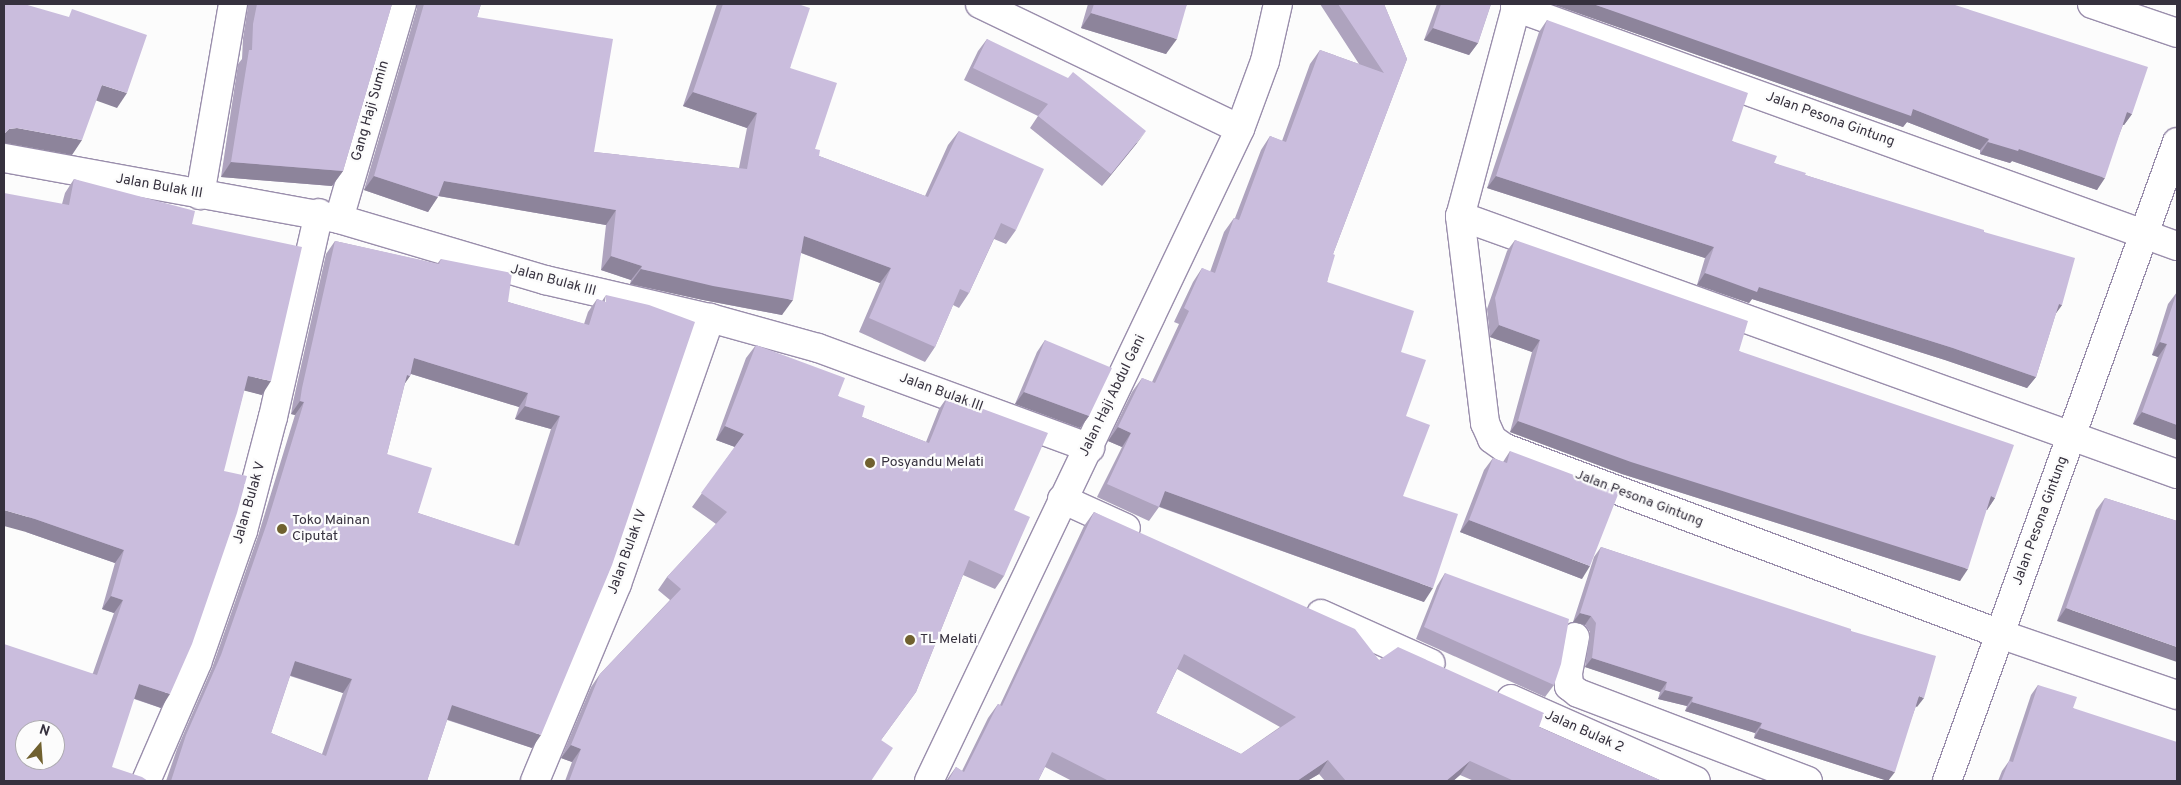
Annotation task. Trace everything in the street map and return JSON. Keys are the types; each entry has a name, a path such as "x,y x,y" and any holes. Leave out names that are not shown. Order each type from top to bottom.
{"street":[{"path":"200,195 232,4"},
{"name":"Gang Haji Sumin","path":"329,216 402,4"},
{"path":"980,4 1240,128"},
{"name":"Jalan Haji Abdul Gani","path":"929,781 1062,499 1090,448 1240,128 1265,61 1278,4"},
{"path":"2092,4 2177,32"},
{"name":"Jalan Pesona Gintung","path":"2177,246 1516,5 1460,216 1485,423 1492,439 1505,448 2000,634 2177,694"},
{"name":"Jalan Pesona Gintung","path":"1947,781 2177,142"},
{"name":"Jalan Bulak III","path":"4,158 200,195 329,216 545,280 710,318 818,348 1090,448"},
{"name":"Jalan Bulak V","path":"146,781 197,663 243,531 329,216"},
{"path":"1460,216 2177,474"},
{"name":"Jalan Bulak IV","path":"536,781 618,584 710,318"},
{"path":"1062,499 1153,540"},
{"path":"1298,604 1452,672"},
{"path":"1575,637 1568,674 1569,686 1578,693 1808,781"},
{"name":"Jalan Bulak 2","path":"1488,689 1696,781"}],"building":[{"path":"4,4 24,4 69,17 72,9 147,35 127,93 102,85 82,140 17,128 9,129 4,134"},
{"path":"257,4 392,4 343,171 231,162 249,50 252,50 253,24"},
{"path":"424,4 481,4 477,17 613,39 594,152 747,169 757,113 693,92 723,4 798,4 810,8 790,68 837,83 815,149 820,150 819,156 928,197 959,131 1044,169 1016,230 1001,223 969,293 960,289 935,347 869,318 891,268 804,236 793,300 713,286 641,269 642,266 611,256 616,210 444,181 438,197 374,176"},
{"path":"1094,4 1187,4 1177,39 1091,13"},
{"path":"1338,4 1384,4 1407,59 1333,254 1335,255 1327,282 1414,311 1401,352 1426,360 1406,416 1430,425 1403,496 1458,514 1433,588 1165,491 1159,507 1107,484 1131,433 1118,427 1142,378 1155,383 1189,311 1184,308 1202,268 1215,273 1234,218 1239,220 1270,136 1286,142 1320,50 1384,73"},
{"path":"1441,4 1491,4 1478,43 1433,28"},
{"path":"1593,4 1952,4 2148,67 2132,114 2127,112 2105,178 2019,149 2018,151 1988,142 1989,139 1913,109 1911,116"},
{"path":"1547,20 1748,93 1732,141 1777,156 1774,163 1806,173 1805,175 1984,230 1984,232 2075,258 2062,305 2059,304 2036,377 1953,348 1759,287 1757,292 1705,273 1714,247 1496,176"},
{"path":"987,39 1068,78 1073,72 1146,131 1111,174 1038,116 1048,104 973,68"},
{"path":"74,179 195,211 192,224 302,247 271,381 248,376 224,471 247,476 237,513 192,644 170,694 139,684 112,767 142,777 148,781 4,781 4,644 97,675 123,600 111,596 124,550 4,510 4,193 69,205"},
{"path":"1515,240 1748,321 1739,351 2014,445 1995,498 1991,496 1968,569 1631,462 1518,421 1540,340 1499,325 1495,298"},
{"path":"335,241 439,264 441,259 512,273 508,302 589,325 597,299 606,302 606,295 649,305 695,322 612,565 541,735 452,705 427,781 171,781 186,735 221,655 267,523 304,402 300,401","holes":["414,358 528,393 525,406 560,416 519,546 418,513 432,468 387,454 407,375 410,376","295,661 352,679 326,756 271,733"]},
{"path":"2177,292 2177,425 2142,412 2167,344 2160,342"},
{"path":"1045,340 1112,368 1089,416 1024,392"},
{"path":"756,345 845,378 838,396 865,406 862,417 929,443 948,396 1048,433 1014,510 1030,517 1004,576 969,560 916,692 881,740 893,748 871,781 569,781 581,749 571,745 600,674 681,589 667,577 727,512 701,493 744,434 725,426"},
{"path":"1510,451 1619,492 1590,566 1469,520 1493,458 1507,463"},
{"path":"2105,498 2177,521 2177,647 2066,608"},
{"path":"1094,512 1355,629 1379,660 1398,647 1544,713 1539,727 1662,781 1514,781 1470,761 1446,781 1346,781 1328,760 1297,781 1106,781 1052,752 1038,781 948,781 956,767 964,772 998,704 1002,706","holes":["1184,654 1296,717 1241,754 1156,713"]},
{"path":"1601,547 1851,629 1851,631 1936,656 1924,698 1919,696 1895,772 1760,728 1762,723 1692,702 1693,697 1665,690 1667,682 1592,658 1596,623 1591,616 1580,613"},
{"path":"1445,573 1569,619 1561,664 1554,685 1424,627"},
{"path":"2038,685 2077,697 2073,708 2177,742 2177,781 2001,781 2009,761 2013,762"}],"place":[{"name":"Posyandu Melati","path":"870,463"},
{"name":"Toko Mainan Ciputat","path":"282,529"},
{"name":"TL Melati","path":"910,640"}]}
